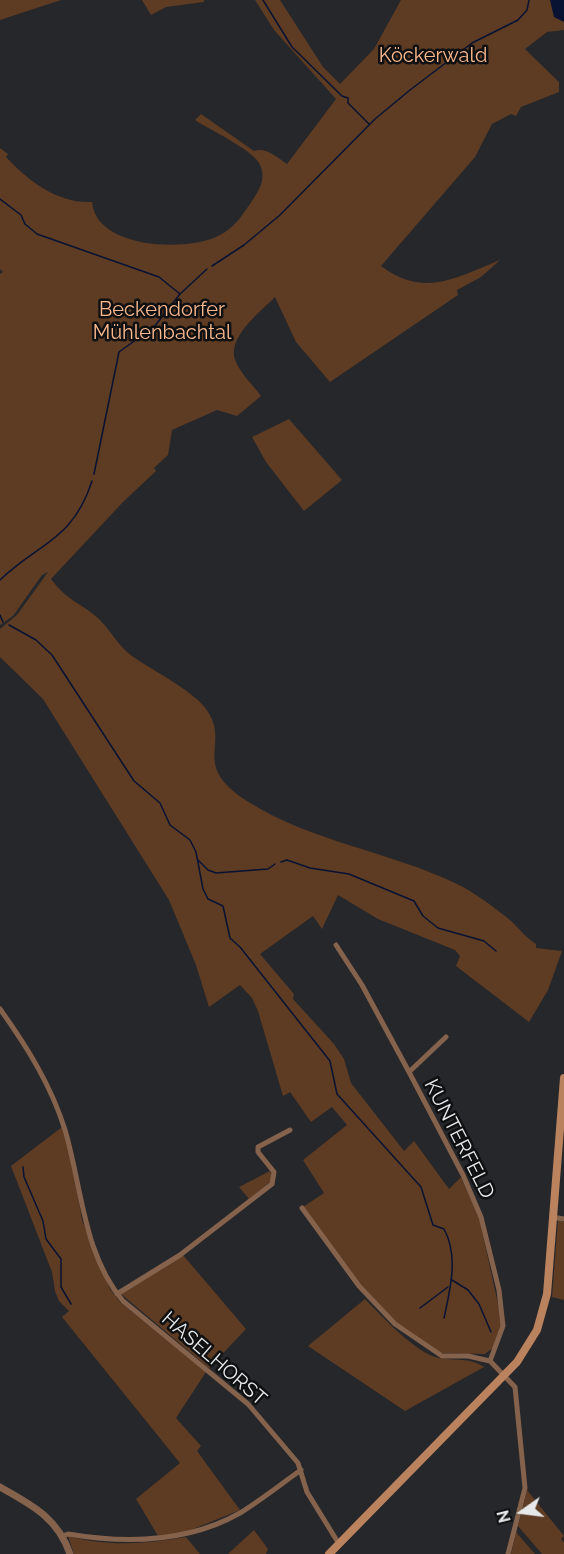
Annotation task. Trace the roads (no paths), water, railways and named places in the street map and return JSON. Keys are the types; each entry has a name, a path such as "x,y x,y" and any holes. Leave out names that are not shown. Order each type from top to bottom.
{"main road":[{"path":"329,1554 504,1376 528,1345 543,1313 547,1294 564,1077"}],"street":[{"name":"KUNTERFELD","path":"336,945 362,984 463,1175 488,1236 503,1326 490,1361"},
{"name":"HASELHORST","path":"0,1009 33,1056 56,1105 76,1172 84,1220 117,1294 248,1404 298,1462 307,1492 339,1544"},
{"path":"409,1072 446,1037"},
{"path":"117,1294 180,1255 272,1184 274,1172 258,1152 258,1147 290,1130"},
{"path":"302,1208 359,1286 395,1324 442,1356 468,1356 490,1361 514,1387 518,1401 525,1488 508,1554"},
{"path":"552,1217 564,1220"},
{"path":"63,1536 131,1542 188,1534 242,1512 301,1470"},
{"path":"0,1487 47,1515 63,1536 70,1554"}],"water":[{"path":"550,0 564,0 564,22 554,17"}],"waterway":[{"path":"263,0 292,47 342,96 348,98 348,103 369,124"},
{"path":"212,266 244,245 280,215 375,119 410,90 472,43 518,20 527,10 529,0"},
{"path":"0,199 21,215 25,224 37,234 159,277 180,294"},
{"path":"94,474 119,352 154,327 180,294 207,269"},
{"path":"0,580 65,528 84,501 92,481"},
{"path":"0,615 3,622"},
{"path":"9,625 36,640 52,655 134,781 160,803 170,825 190,840 196,852 203,889 208,899 223,906 230,938 240,947 330,1061 337,1094 421,1187 433,1225 444,1229 451,1250 452,1273 444,1318"},
{"path":"198,860 208,870 216,873 268,869 275,864"},
{"path":"281,862 287,860 310,868 349,874 414,901 423,916 438,928 484,941 496,951"},
{"path":"23,1167 24,1177 43,1221 46,1239 61,1259 61,1287 71,1304"},
{"path":"452,1280 468,1290 479,1304 491,1332"},
{"path":"420,1308 448,1287"}],"park label":[{"name":"Köckerwald","path":"433,56"},
{"name":"Beckendorfer Mühlenbachtal","path":"162,322"}]}
